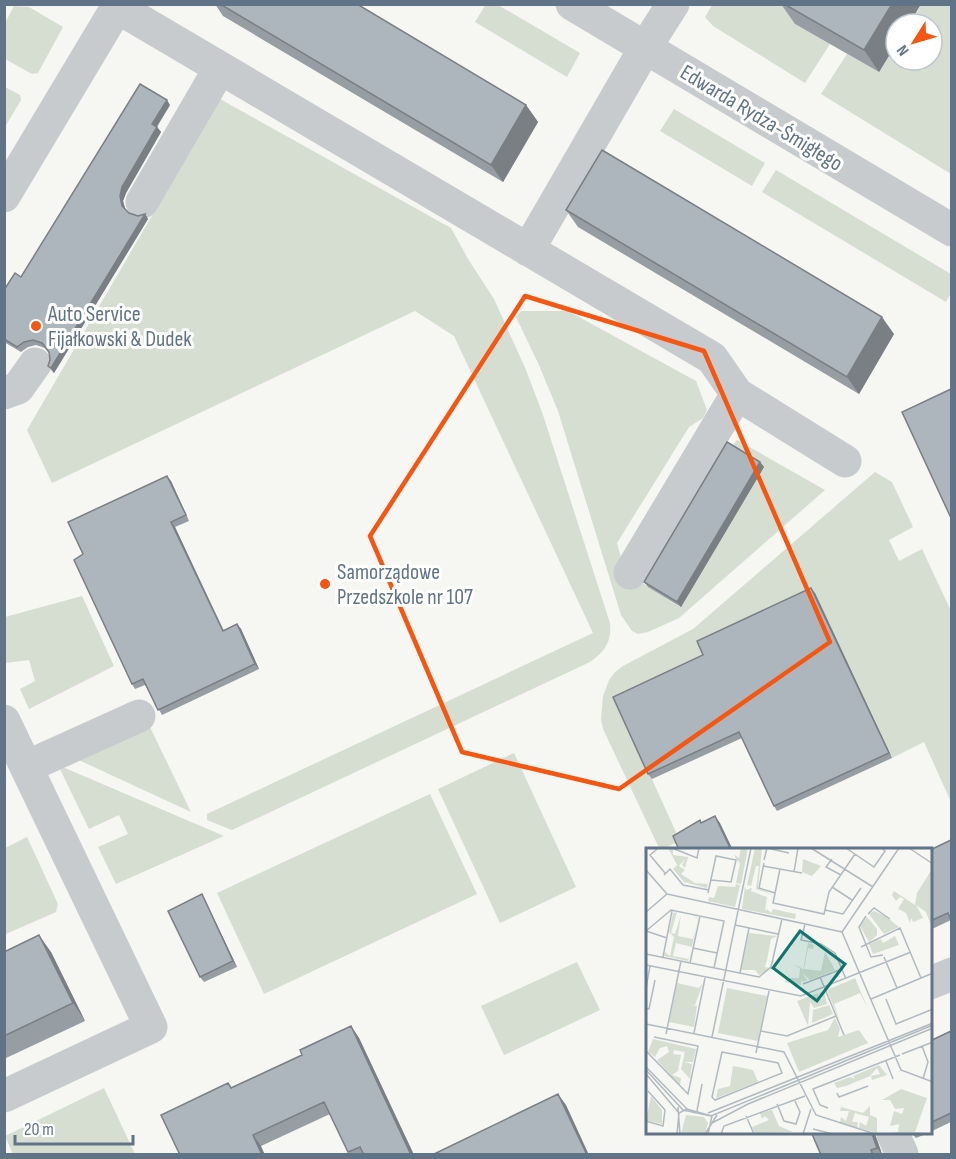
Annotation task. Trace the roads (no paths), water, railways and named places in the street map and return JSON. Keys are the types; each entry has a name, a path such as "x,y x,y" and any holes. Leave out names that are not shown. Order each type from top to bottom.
{"street":[{"name":"Edwarda Rydza-Śmigłego","path":"572,4 951,230"},
{"path":"528,250 673,4"},
{"path":"4,196 118,6 712,358 737,394 845,461"},
{"path":"142,202 220,68"},
{"path":"4,393 18,388 34,364"},
{"path":"630,573 737,394"},
{"path":"26,767 140,716"},
{"path":"4,721 151,1027 4,1096"},
{"path":"932,982 951,974"},
{"path":"893,1135 902,1155"}],"place":[{"name":"Auto Service Fijałkowski & Dudek","path":"36,326"},
{"name":"Samorządowe Przedszkole nr 107","path":"325,584"}]}
